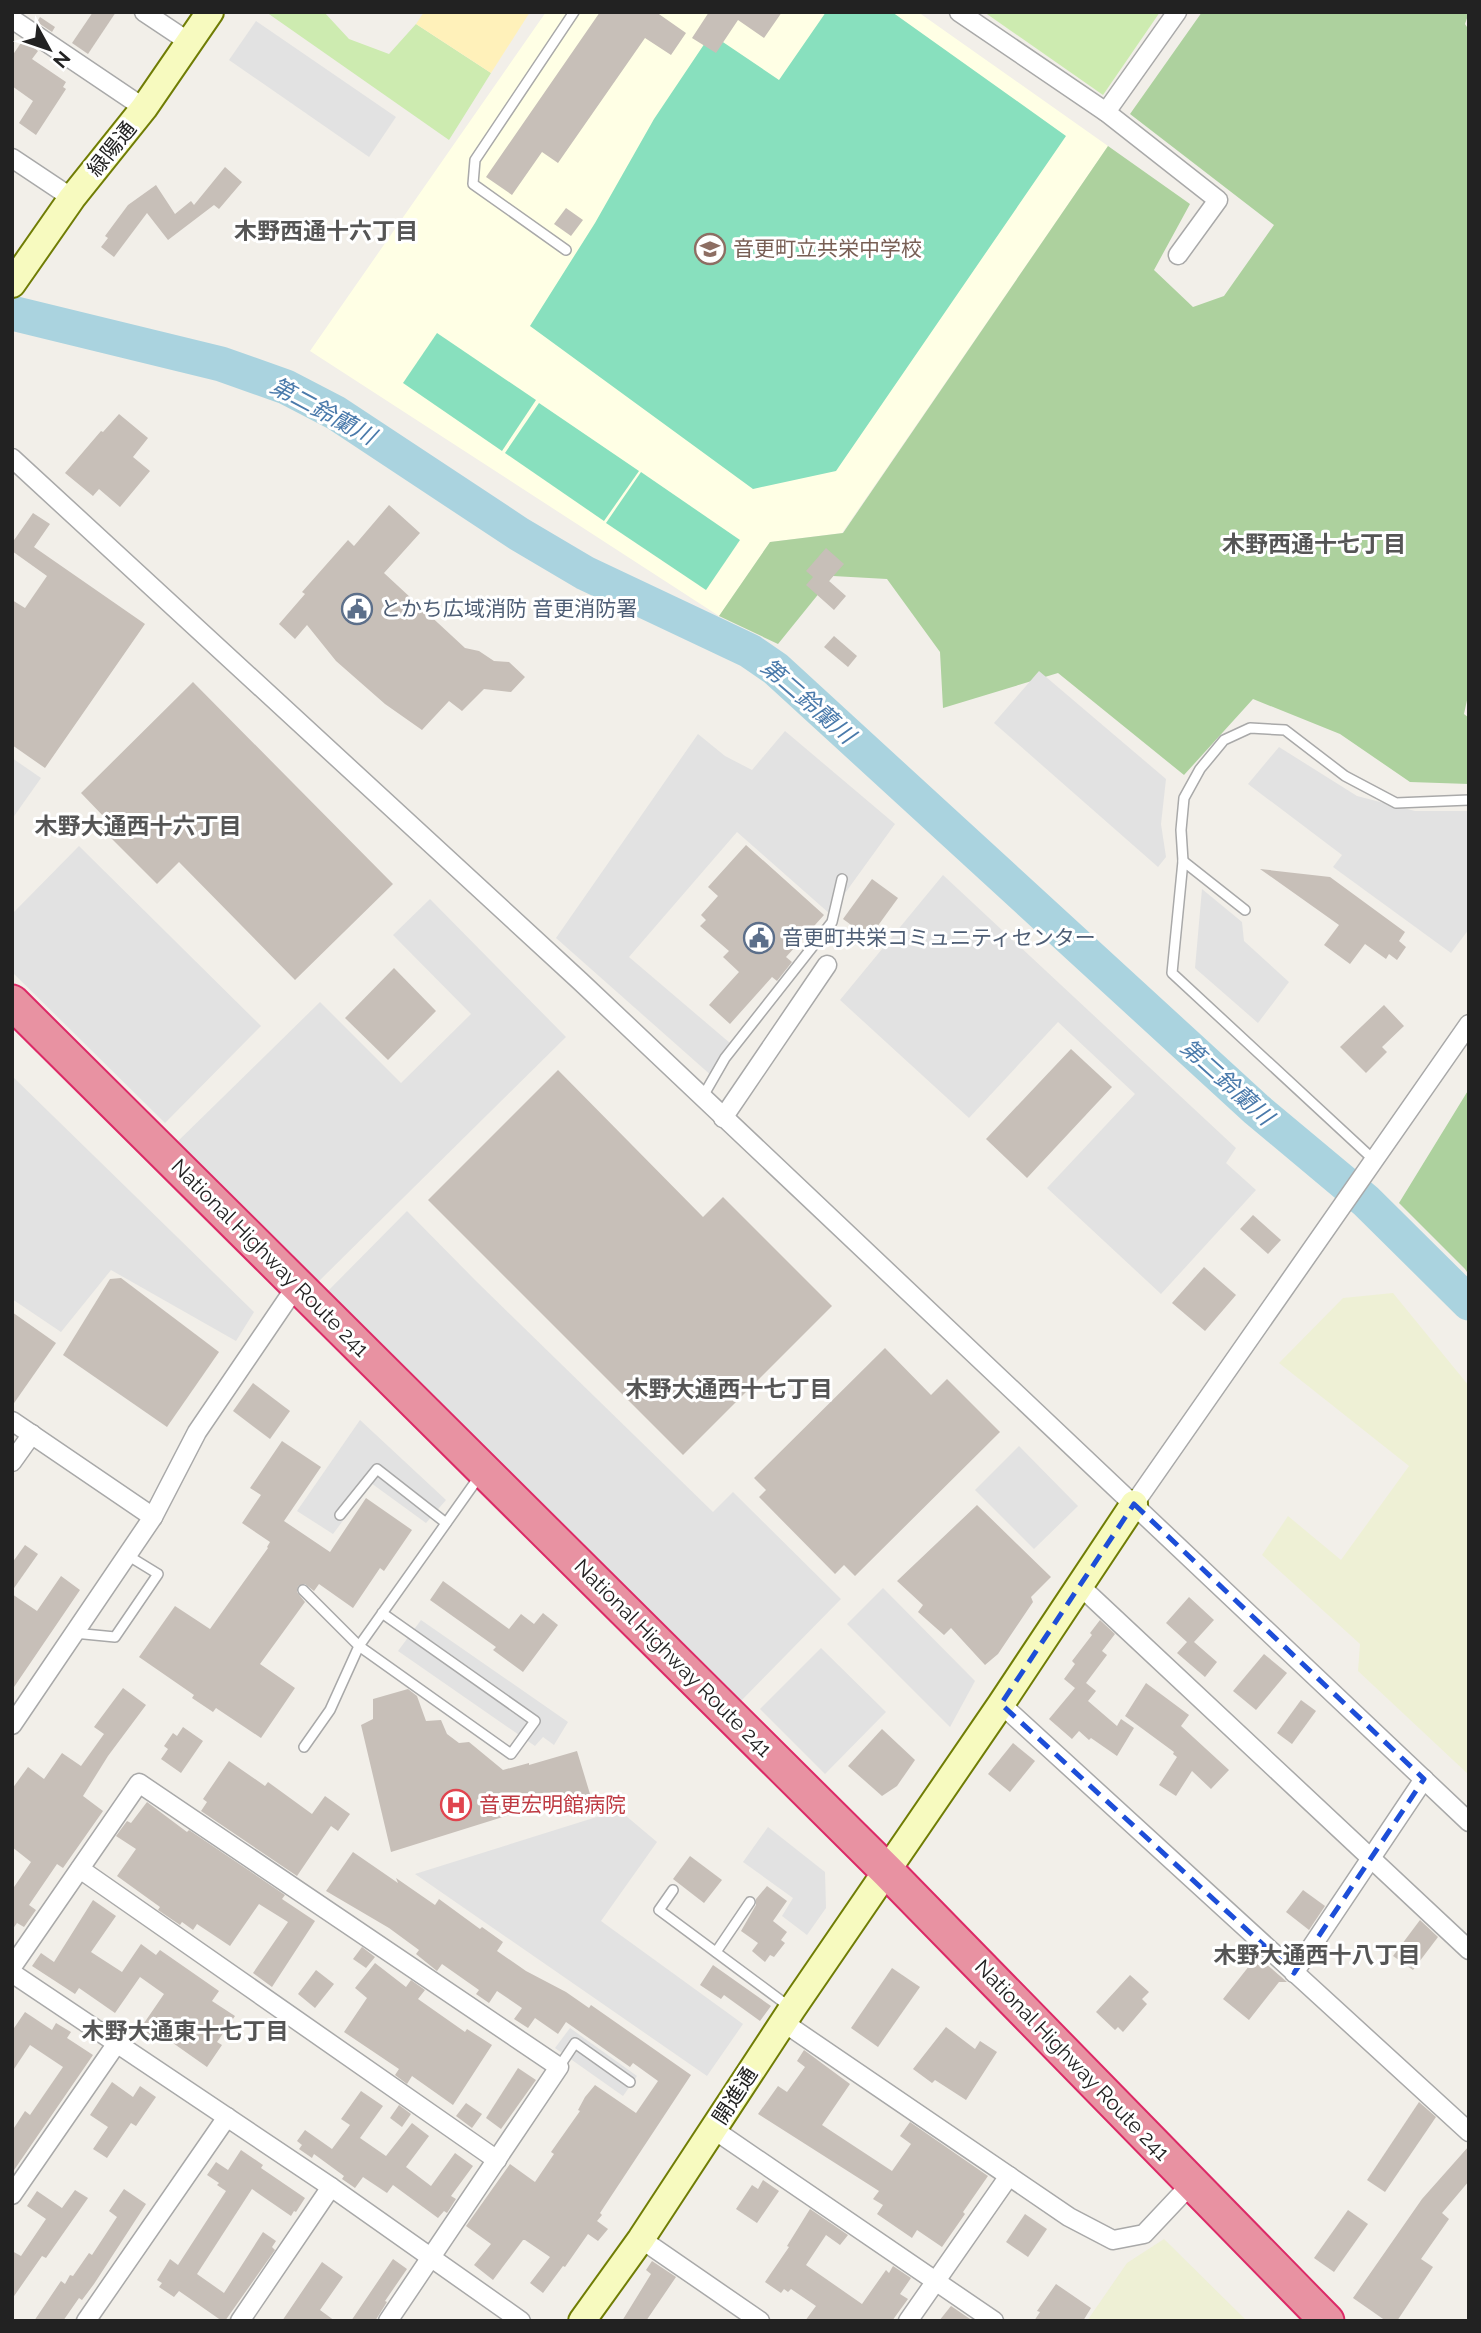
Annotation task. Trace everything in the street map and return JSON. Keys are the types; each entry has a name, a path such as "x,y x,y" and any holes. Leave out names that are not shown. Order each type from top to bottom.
{"highway":[{"name":"National Highway Route 241","path":"12,1002 887,1871 1327,2321"}],"street":[{"path":"144,12 189,42"},
{"name":"緑陽通","path":"18,268 144,108 210,12"},
{"path":"959,12 1107,112 1219,200 1178,256"},
{"path":"1107,112 1177,12"},
{"path":"12,19 144,108"},
{"path":"12,158 72,198"},
{"path":"12,458 580,981 1469,1822"},
{"path":"723,1118 827,965"},
{"path":"1134,1504 1469,1024"},
{"path":"12,1725 153,1517 197,1432 298,1285"},
{"path":"12,1420 153,1517"},
{"path":"12,1462 32,1434"},
{"name":"開進通","path":"582,2321 641,2239 788,2016 1134,1504"},
{"path":"1079,1585 1469,1950"},
{"path":"1001,1704 1469,2132"},
{"path":"1294,1973 1424,1779"},
{"path":"388,2321 430,2257 559,2067 139,1783 12,1970 331,2187 430,2257 521,2321"},
{"path":"80,1870 497,2160"},
{"path":"788,2016 1009,2176 1069,2217 1113,2240 1144,2234 1192,2183"},
{"path":"12,2195 117,2043"},
{"path":"86,2321 227,2117"},
{"path":"713,2129 994,2321"},
{"path":"908,2321 1009,2176"},
{"path":"240,2321 331,2187"},
{"path":"641,2239 760,2321"}],"lane":[{"path":"566,250 473,184 475,160 574,12"},
{"path":"1369,1167 1172,973 1183,861 1181,830 1184,798 1199,769 1224,740 1250,728 1285,730 1345,776 1396,803 1469,800"},
{"path":"1183,861 1245,910"},
{"path":"702,1099 725,1058 832,922 842,878"},
{"path":"340,1515 377,1469 446,1523"},
{"path":"304,1747 330,1710 359,1646 484,1470"},
{"path":"74,1633 114,1637 158,1574 127,1555"},
{"path":"303,1590 359,1646 511,1754 535,1721 382,1613"},
{"path":"673,1890 659,1910 716,1952 788,2016"},
{"path":"716,1952 750,1902"},
{"path":"559,2067 575,2043 630,2082"}],"highlighted area":[{"path":"1134,1504 1424,1779 1294,1973 1001,1704"}],"shaded area":[{"name":"音更町立共栄中学校","path":"546,12 918,12 1108,146 842,533 770,542 719,616 310,351"},
{"path":"256,21 396,117 369,157 229,60"},
{"path":"1039,671 1166,779 1161,824 1166,857 1158,867 994,723"},
{"path":"785,731 895,824 830,914 737,832 629,957 737,1049 713,1077 556,938 698,734 725,756 752,770"},
{"path":"1279,747 1357,796 1415,811 1469,811 1469,929 1451,953 1333,867 1342,855 1248,784"},
{"path":"12,758 41,778 12,819"},
{"path":"79,846 261,1026 165,1123 12,972 12,914"},
{"path":"943,875 1236,1148 1226,1163 1256,1190 1161,1294 1047,1188 1135,1094 1058,1022 969,1118 840,1000"},
{"path":"1202,889 1242,922 1244,941 1289,982 1258,1023 1195,968"},
{"path":"430,899 566,1037 314,1286 175,1144 320,1002 401,1083 471,1014 393,935"},
{"path":"12,1076 254,1312 236,1341 111,1270 61,1332 12,1299"},
{"path":"407,1211 713,1512 733,1492 841,1599 739,1703 324,1295"},
{"path":"1393,1293 1469,1386 1469,1775 1358,1671 1360,1644 1262,1555 1288,1516 1341,1560 1409,1466 1279,1363 1343,1298"},
{"path":"360,1420 446,1500 426,1523 371,1483 333,1534 297,1511"},
{"path":"1019,1446 1078,1506 1034,1549 975,1490"},
{"path":"883,1588 975,1681 950,1727 847,1624"},
{"path":"421,1620 568,1722 554,1745 543,1737 535,1746 398,1651"},
{"path":"821,1648 886,1712 825,1774 760,1709"},
{"path":"619,1810 657,1842 601,1921 743,2024 707,2076 415,1874"},
{"path":"768,1827 825,1872 826,1908 807,1935 782,1916 793,1898 743,1862"},
{"path":"570,2028 637,2076 623,2096 555,2048"},
{"path":"1164,2239 1247,2321 1087,2321 1127,2263"}],"green space":[{"path":"266,12 324,12 349,39 389,54 416,24 491,73 449,140"},
{"path":"826,12 892,12 1066,136 836,471 753,489 530,326 595,223 654,119 711,34 779,80"},
{"path":"984,12 1160,12 1103,95"},
{"path":"1202,12 1469,12 1465,24 1469,30 1469,691 1464,714 1469,718 1469,784 1410,782 1340,734 1253,699 1184,775 1058,673 943,708 940,652 887,579 833,576 778,644 719,616 770,542 843,533 1108,146 1190,204 1154,270 1193,307 1224,296 1274,225 1130,114"},
{"path":"437,333 536,400 502,451 403,383"},
{"path":"539,403 639,471 604,521 505,453"},
{"path":"641,472 740,540 706,590 606,523"},
{"path":"1469,1089 1469,1275 1399,1203"}],"sand":[{"path":"424,12 530,12 491,73 416,24"}],"building":[{"path":"93,12 116,12 88,54 72,43"},
{"path":"600,12 656,12 686,33 671,55 645,38 558,163 542,152 512,195 486,177"},
{"path":"709,12 782,12 764,38 738,20 716,53 692,38"},
{"path":"40,17 55,27 52,32 37,22"},
{"path":"23,40 38,51 32,59 66,82 63,87 66,89 36,135 19,123 33,101 12,86 12,56"},
{"path":"225,167 242,182 219,209 214,205 168,240 147,213 114,257 101,247 108,238 105,236 128,205 156,185 175,214 191,201 194,205"},
{"path":"566,208 583,220 571,236 554,224"},
{"path":"119,414 148,438 133,457 150,471 120,507 99,489 93,496 65,473"},
{"name":"とかち広域消防 音更消防署","path":"389,505 420,533 384,573 465,648 479,651 494,661 509,662 525,677 511,692 484,689 462,711 449,701 422,730 385,704 336,661 307,625 295,639 279,624 305,594 302,592 348,540 354,546"},
{"path":"33,513 50,524 34,547 145,624 45,768 12,745 12,600 25,608 47,576 12,551 12,543"},
{"path":"826,548 844,564 829,581 846,596 834,610 806,585 813,577 806,571"},
{"path":"834,636 857,656 848,667 824,647"},
{"path":"193,682 393,884 295,980 179,862 157,884 99,826 106,819 81,793"},
{"name":"音更町共栄コミュニティセンター","path":"746,845 824,915 786,957 792,962 777,981 772,977 730,1024 709,1005 739,972 723,957 729,951 700,926 706,920 701,915 718,896 708,887"},
{"path":"1260,869 1330,877 1405,932 1399,941 1406,947 1397,960 1389,954 1386,959 1365,944 1350,964 1324,945 1339,925"},
{"path":"872,879 898,898 869,938 843,919"},
{"path":"394,968 436,1011 388,1060 345,1018"},
{"path":"1384,1005 1404,1026 1382,1047 1387,1052 1366,1073 1340,1047"},
{"path":"1071,1049 1112,1087 1027,1178 986,1139"},
{"path":"558,1070 703,1217 723,1197 832,1306 683,1455 428,1200"},
{"path":"1253,1215 1281,1240 1268,1254 1240,1229"},
{"path":"1204,1267 1236,1295 1205,1331 1172,1303"},
{"path":"121,1278 219,1352 167,1427 63,1355 110,1279"},
{"path":"12,1312 56,1343 12,1406"},
{"path":"885,1348 931,1395 947,1379 1000,1432 855,1576 844,1565 835,1574 759,1497 766,1490 754,1478"},
{"path":"253,1383 290,1411 270,1439 233,1411"},
{"path":"282,1441 321,1467 284,1521 330,1552 366,1498 412,1530 384,1571 380,1568 353,1608 319,1584 314,1591 305,1584 298,1586 297,1592 305,1602 260,1664 295,1688 261,1738 216,1708 213,1712 192,1698 194,1695 139,1657 175,1606 210,1629 268,1548 270,1542 242,1523 261,1495 250,1488"},
{"path":"977,1505 1051,1577 1031,1597 1033,1602 998,1654 985,1665 951,1628 944,1635 918,1612 923,1605 897,1581"},
{"path":"25,1545 38,1554 12,1591 12,1563"},
{"path":"61,1576 80,1590 12,1690 12,1594 37,1611"},
{"path":"443,1581 509,1629 521,1614 534,1624 543,1613 558,1625 523,1672 493,1650 496,1647 430,1600"},
{"path":"1189,1597 1214,1620 1194,1642 1217,1662 1205,1677 1177,1653 1187,1642 1166,1623"},
{"path":"1100,1620 1115,1634 1102,1651 1107,1655 1086,1683 1096,1691 1088,1701 1117,1726 1121,1719 1134,1728 1117,1756 1079,1731 1072,1739 1049,1719 1075,1688 1064,1679 1075,1664 1072,1661"},
{"path":"1264,1654 1287,1673 1256,1710 1233,1691"},
{"path":"1146,1683 1189,1715 1181,1726 1229,1770 1211,1789 1192,1771 1176,1796 1159,1785 1177,1757 1125,1716"},
{"path":"123,1688 146,1705 108,1756 83,1796 103,1811 63,1868 57,1864 29,1905 36,1910 24,1927 17,1923 12,1930 12,1890 31,1862 12,1847 12,1789 28,1767 44,1779 62,1753 81,1766 104,1734 94,1727"},
{"path":"408,1689 417,1696 426,1721 441,1720 447,1734 459,1743 469,1742 503,1770 577,1751 590,1794 549,1806 548,1803 391,1852 361,1725 373,1719 373,1699"},
{"path":"1301,1700 1316,1711 1292,1744 1277,1733"},
{"path":"183,1727 203,1741 181,1773 161,1759 168,1749 164,1746 173,1733 177,1736"},
{"path":"882,1729 915,1760 897,1786 882,1796 848,1766"},
{"path":"1013,1743 1035,1761 1010,1792 988,1774"},
{"path":"229,1761 265,1786 268,1782 312,1814 325,1796 350,1814 338,1831 331,1826 297,1876 201,1811 207,1802 203,1799"},
{"path":"147,1802 187,1832 189,1830 285,1895 282,1899 315,1921 272,1987 253,1973 288,1922 259,1904 230,1946 197,1924 193,1930 182,1922 180,1925 117,1876 136,1849 116,1836 127,1821 131,1823"},
{"path":"353,1852 435,1905 439,1899 480,1929 482,1927 503,1942 497,1951 589,2008 591,2005 691,2075 600,2213 602,2215 597,2221 608,2229 598,2241 588,2234 543,2293 530,2283 550,2257 523,2240 493,2280 474,2265 491,2244 466,2226 510,2164 535,2182 554,2154 551,2152 580,2111 578,2110 585,2097 595,2085 636,2113 658,2081 633,2063 630,2067 566,2022 558,2034 535,2018 528,2028 514,2019 522,2008 497,1991 489,2003 476,1994 479,1990 442,1964 437,1971 416,1954 419,1950 389,1928 326,1891"},
{"path":"690,1856 722,1880 704,1903 673,1879"},
{"path":"767,1886 787,1901 773,1921 787,1932 781,1940 785,1943 774,1957 770,1955 765,1962 752,1951 758,1943 741,1931 756,1905 756,1899"},
{"path":"1303,1890 1325,1906 1309,1930 1286,1912"},
{"path":"93,1900 116,1916 91,1952 122,1972 141,1944 156,1955 160,1950 219,1991 212,2001 235,2016 217,2042 222,2045 207,2067 163,2036 159,2042 140,2029 164,1994 140,1977 115,2013 79,1988 75,1994 32,1966 41,1953 54,1962"},
{"path":"1420,1920 1438,1937 1413,1970 1393,1956"},
{"path":"362,1947 375,1957 366,1968 353,1959"},
{"path":"1257,1956 1287,1982 1279,1982 1249,2020 1223,1999"},
{"path":"375,1963 406,1987 411,1980 425,1990 418,1999 465,2032 467,2029 492,2045 453,2105 412,2076 407,2084 395,2075 399,2069 344,2032 367,1998 355,1988"},
{"path":"713,1965 771,2006 760,2021 724,1995 721,1999 700,1985"},
{"path":"892,1968 920,1987 878,2047 851,2028"},
{"path":"316,1970 334,1984 315,2008 298,1994"},
{"path":"1130,1975 1149,1992 1142,1999 1147,2004 1123,2032 1118,2027 1115,2030 1096,2012"},
{"path":"25,2012 52,2030 56,2023 71,2032 67,2038 93,2055 12,2173 12,2131 25,2111 30,2115 63,2067 30,2045 12,2072 12,2031"},
{"path":"946,2027 975,2049 980,2041 997,2052 966,2100 935,2080 932,2083 913,2069"},
{"path":"804,2050 850,2084 822,2125 892,2171 911,2144 900,2136 910,2122 988,2176 942,2247 917,2230 912,2238 877,2214 883,2205 873,2199 879,2191 758,2114 778,2086 787,2092 805,2067 797,2061"},
{"path":"518,2068 536,2080 501,2129 486,2118"},
{"path":"112,2082 133,2097 140,2086 156,2097 136,2126 131,2123 107,2158 93,2149 108,2127 90,2115"},
{"path":"361,2091 383,2106 360,2138 386,2156 412,2123 429,2136 406,2167 431,2186 455,2153 473,2166 451,2196 456,2199 447,2213 444,2211 438,2218 393,2185 387,2193 363,2177 355,2188 342,2179 344,2176 314,2154 312,2158 299,2149 302,2145 297,2141 305,2130 332,2149 350,2125 341,2119"},
{"path":"1419,2102 1436,2117 1385,2192 1367,2180"},
{"path":"466,2103 482,2114 472,2128 456,2116"},
{"path":"399,2105 411,2114 402,2127 390,2118"},
{"path":"1469,2146 1469,2181 1442,2213 1449,2219 1421,2259 1433,2267 1397,2321 1386,2321 1353,2298 1422,2199"},
{"path":"241,2150 263,2165 261,2168 305,2198 291,2216 252,2189 197,2274 224,2293 263,2232 276,2241 272,2247 275,2250 225,2321 222,2321 179,2291 174,2297 159,2287 162,2283 157,2280 170,2259 178,2265 226,2191 207,2175 216,2162 228,2170"},
{"path":"763,2180 779,2191 757,2223 736,2209 752,2185 758,2189"},
{"path":"124,2189 146,2204 94,2284 82,2300 79,2298 63,2321 34,2321 61,2281 65,2284 89,2253 92,2255 117,2217 109,2211"},
{"path":"75,2190 88,2198 46,2258 42,2256 12,2299 12,2251 21,2256 46,2219 27,2206 37,2191 62,2208"},
{"path":"810,2209 848,2235 840,2245 826,2235 806,2265 862,2304 886,2270 889,2273 893,2266 911,2278 900,2294 908,2299 892,2321 805,2321 816,2306 791,2289 788,2292 784,2289 781,2293 765,2282"},
{"path":"1348,2210 1368,2224 1334,2272 1314,2258"},
{"path":"1025,2214 1047,2229 1028,2257 1006,2242"},
{"path":"393,2259 407,2269 375,2321 351,2321"},
{"path":"652,2261 676,2277 646,2321 622,2321 651,2274 646,2270"},
{"path":"322,2262 343,2277 320,2310 335,2321 282,2321"},
{"path":"1056,2284 1091,2308 1083,2321 1034,2321 1040,2312 1037,2311"},
{"path":"951,2306 973,2321 939,2321"}],"waterway":[{"name":"第二鈴蘭川","path":"12,313 221,364 286,387 336,413 519,534 585,573 750,651 776,669 1256,1109 1366,1201 1469,1303"}],"place":[{"name":"音更町立共栄中学校","path":"710,249"},
{"name":"とかち広域消防 音更消防署","path":"357,609"},
{"name":"音更町共栄コミュニティセンター","path":"759,938"},
{"name":"音更宏明館病院","path":"456,1805"}],"district":[{"name":"木野西通十六丁目","path":"326,231"},
{"name":"木野西通十七丁目","path":"1314,544"},
{"name":"木野大通西十六丁目","path":"138,826"},
{"name":"木野大通西十七丁目","path":"729,1389"},
{"name":"木野大通西十八丁目","path":"1317,1955"},
{"name":"木野大通東十七丁目","path":"185,2031"}]}
